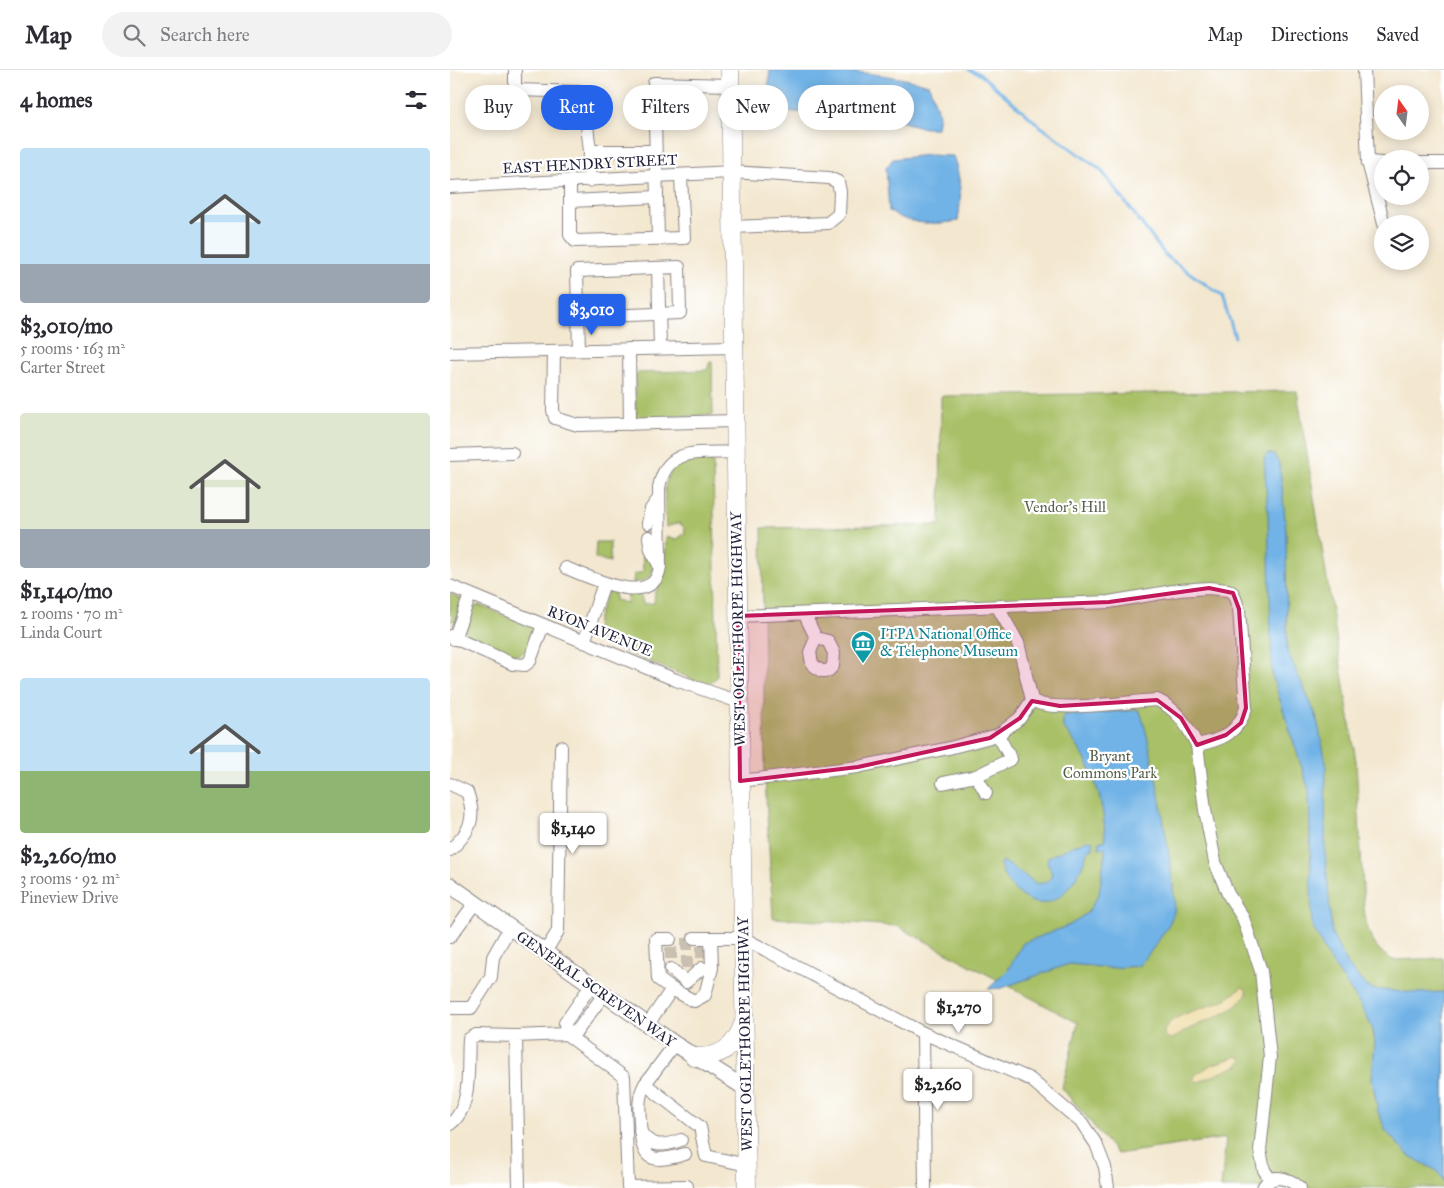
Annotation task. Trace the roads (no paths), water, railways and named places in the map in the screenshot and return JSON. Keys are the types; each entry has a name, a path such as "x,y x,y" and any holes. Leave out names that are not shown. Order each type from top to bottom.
{"highway":[{"name":"WEST OGLETHORPE HIGHWAY","path":"730,77 747,1188"},
{"path":"694,1057 706,1057 726,1050 740,1032 744,1021"}],"main road":[{"name":"GENERAL SCREVEN WAY","path":"450,885 675,1044 745,1088"}],"street":[{"path":"515,70 515,90 583,92 590,151 589,181"},
{"path":"687,84 688,70"},
{"path":"1364,70 1368,162 1382,215"},
{"path":"658,238 654,83 687,84 730,77"},
{"path":"590,151 655,150"},
{"path":"1368,162 1374,162"},
{"path":"1429,163 1444,164"},
{"name":"EAST HENDRY STREET","path":"450,187 656,178 731,172 829,178 838,182 840,192 838,214 828,223 732,227"},
{"path":"570,182 570,235 575,241 684,238 681,176"},
{"path":"570,201 657,197"},
{"path":"579,350 580,317 577,310 577,271 679,267 680,313 580,317"},
{"path":"658,268 660,348"},
{"path":"450,354 734,347"},
{"path":"629,349 630,424"},
{"path":"554,351 552,410 555,418 578,425 735,420"},
{"path":"566,568 627,588 646,588 656,580 660,567 661,476 673,459 682,455 736,452"},
{"path":"450,455 512,453"},
{"path":"648,523 651,509 660,498"},
{"path":"649,537 651,550 660,567"},
{"path":"584,642 604,582"},
{"name":"RYON AVENUE","path":"450,586 676,680 739,702"},
{"path":"738,616 806,615 1109,602 1179,590 1209,588 1228,590 1234,594 1239,609 1246,708 1241,723 1226,736 1197,745"},
{"path":"470,595 452,638 513,664 525,665 530,661 543,625"},
{"path":"997,606 1018,643 1032,700 1039,704 1060,706 1157,700 1169,706 1186,724 1197,745 1205,810 1215,862 1221,880 1246,924 1262,978 1270,1057 1260,1150 1266,1184 1284,1178 1300,1188"},
{"path":"806,615 816,638"},
{"path":"740,781 858,767 949,748 998,735 1020,718 1032,700"},
{"path":"943,783 976,776 1011,759 998,735"},
{"path":"545,952 558,931 561,747"},
{"path":"976,776 986,793"},
{"path":"450,784 467,792 470,801 471,819 469,830 450,850"},
{"path":"450,937 474,902"},
{"path":"450,1008 470,1008 491,977 493,957 510,928"},
{"path":"674,941 656,938 656,970 658,979 694,1001 705,995 712,968 702,940 743,938 924,1033 1030,1079 1082,1123 1096,1144 1105,1167 1108,1188"},
{"path":"686,997 687,968"},
{"path":"686,982 702,968"},
{"path":"671,969 686,982"},
{"path":"592,984 565,1023 567,1033 624,1076 628,1188 687,1186 687,1188"},
{"path":"648,1024 672,989"},
{"path":"450,1124 456,1119 465,1102 469,1040 476,1035 516,1036 577,1031 605,993"},
{"path":"924,1033 925,1188"},
{"path":"516,1036 519,1188"},
{"path":"675,1044 644,1084 640,1093 640,1131 651,1144 659,1146 691,1145 706,1156 747,1165"},
{"path":"644,1084 700,1127 691,1145"}],"water":[{"path":"770,70 830,71 890,76 910,80 929,85 939,114 937,128 925,128 914,125 914,85 798,85 798,112 788,112 788,85 768,85"},
{"path":"928,155 953,156 960,188 958,221 922,223 905,219 889,211 886,168 893,159"},
{"path":"1268,453 1274,455 1279,463 1282,486 1286,531 1287,651 1316,715 1326,762 1325,853 1332,934 1346,963 1365,985 1372,989 1417,993 1444,992 1444,1181 1437,1171 1408,1155 1386,1131 1378,1112 1372,1079 1375,1041 1372,1027 1358,1001 1328,957 1312,925 1309,790 1272,675 1268,516 1264,459"},
{"path":"1139,710 1144,723 1156,776 1172,875 1174,912 1169,925 1138,966 1111,968 1069,964 1002,988 988,989 1008,970 1023,943 1070,925 1088,912 1099,894 1105,848 1099,848 1100,841 1105,841 1099,795 1089,766 1063,728 1063,715"},
{"path":"1087,840 1093,841 1093,849 1088,850 1084,862 1071,885 1053,900 1042,903 1030,901 1015,890 1002,872 1000,863 1003,861 1037,884 1048,882 1052,874 1047,861 1048,857"}],"waterway":[{"path":"969,70 980,74 1040,126 1101,170 1166,256 1222,296 1235,337"}],"tunnel":[{"path":"687,938 687,968"},
{"path":"702,946 702,968"},
{"path":"671,947 671,969"}],"place":[{"name":"ITPA National Office & Telephone Museum","path":"863,664"}],"park label":[{"name":"Vendor's Hill","path":"1065,507"},
{"name":"Bryant Commons Park","path":"1110,764"}]}
